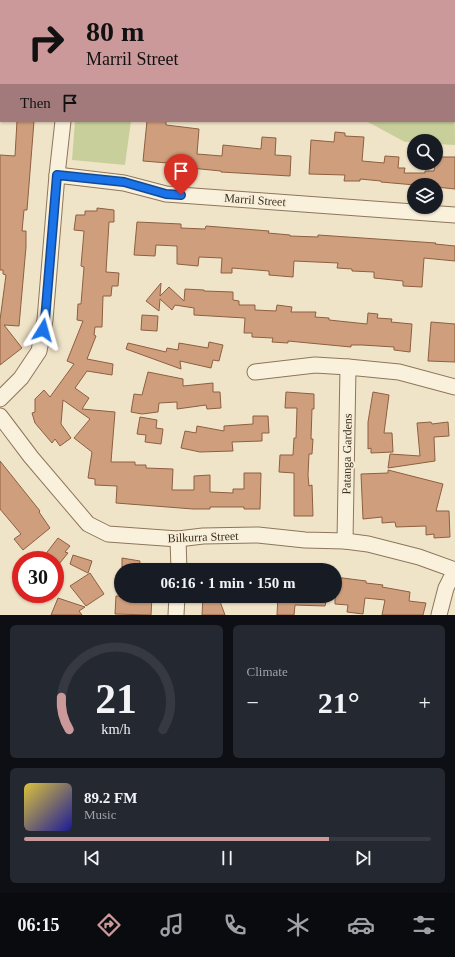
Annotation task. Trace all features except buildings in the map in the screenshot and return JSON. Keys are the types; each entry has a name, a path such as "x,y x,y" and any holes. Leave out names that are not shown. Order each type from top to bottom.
{"street":[{"path":"0,399 21,378 39,351 45,320 63,122"},
{"name":"Marril Street","path":"57,175 124,182 166,194 455,215"},
{"path":"255,372 315,365 348,367 399,372 455,387"},
{"name":"Patanga Gardens","path":"345,541 348,367"},
{"name":"Bilkurra Street","path":"0,416 31,457 88,524 108,534 178,539 203,536 258,535 305,540 345,541 368,544 419,557 455,570"},
{"path":"178,539 179,563"},
{"path":"439,615 446,588 455,570"},
{"path":"176,615 177,603"}],"green space":[{"path":"75,122 131,122 125,165 72,160"},
{"path":"368,122 455,122 455,145 443,144 443,134 407,134 407,142"}],"route":[{"path":"43,330 57,175 124,182 166,194 181,195"}]}
